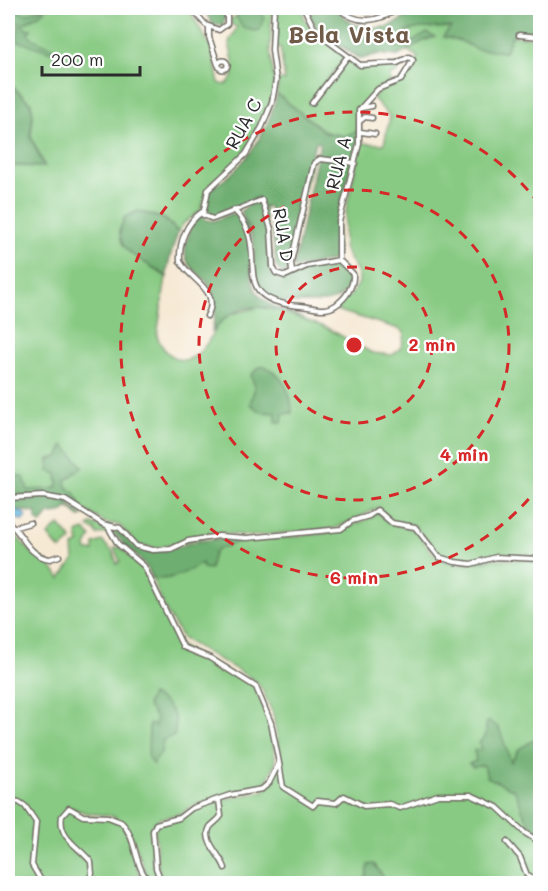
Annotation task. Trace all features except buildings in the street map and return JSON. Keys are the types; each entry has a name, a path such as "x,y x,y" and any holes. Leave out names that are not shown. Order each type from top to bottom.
{"street":[{"path":"191,8 209,27 217,30 225,28 228,18 227,8"},
{"name":"RUA C","path":"207,316 210,307 208,292 180,261 181,245 190,222 202,212 208,190 246,154 272,102 276,89 272,50 274,8"},
{"path":"304,8 316,32 365,67 397,63 409,57 413,59 413,63 401,80 378,88 359,110"},
{"path":"338,8 350,17 363,21 380,17 400,8"},
{"path":"209,27 209,37 218,64"},
{"path":"519,35 540,36"},
{"path":"312,103 348,56"},
{"path":"359,110 372,106"},
{"name":"RUA A","path":"339,260 339,222 361,132 359,110"},
{"path":"359,122 365,117 372,118"},
{"path":"361,132 375,134"},
{"path":"292,272 291,262 314,163 320,159 355,163"},
{"name":"RUA D","path":"256,200 262,200 266,208 274,270 282,276 339,260 352,271 353,281 341,300 331,308 324,310 270,302 259,291 254,281 251,242 243,220 234,210 256,200"},
{"path":"202,212 209,220 234,210"},
{"path":"8,498 43,496 64,500 107,525 120,528 140,548 162,550 175,548 188,541 219,536 247,538 341,529 352,521 369,516 377,510 392,523 415,527 435,553 448,561 467,564 491,557 540,559"},
{"path":"8,522 16,527 20,539 37,554 50,559 59,556"},
{"path":"16,527 30,523"},
{"path":"107,525 118,544 144,566 183,647 210,658 256,687 272,723 283,787 313,806 317,801 336,803 347,796 364,806 389,804 402,808 434,795 468,794 496,807 525,833 540,842"},
{"path":"162,884 156,868 153,831 156,824 179,818 192,808 264,788 279,763"},
{"path":"8,800 25,806 36,822 32,865 43,884"},
{"path":"219,800 220,816 211,826 208,834 210,843 225,868"},
{"path":"85,884 92,874 93,867 88,858 64,835 61,819 67,808 83,816 108,817 121,822 134,845 138,868 152,884"},
{"path":"507,842 520,857 527,875 539,884"}],"green space":[{"path":"8,8 188,8 212,49 219,83 225,85 230,81 234,71 229,42 237,27 231,24 231,18 237,17 242,27 257,31 259,8 272,8 270,49 274,81 271,99 261,127 243,155 209,186 200,211 183,224 179,232 165,219 138,211 125,217 119,231 129,252 166,277 157,336 169,354 184,360 198,354 224,316 259,307 280,311 327,328 372,353 393,355 402,346 404,333 399,329 332,309 351,295 359,283 357,272 345,250 344,232 347,206 361,143 384,144 390,117 373,98 404,78 418,57 407,50 398,56 378,54 358,58 318,31 334,8 353,24 372,28 388,27 424,8 480,8 477,49 505,52 512,36 540,38 540,558 495,556 471,563 439,556 414,525 393,522 378,508 336,528 252,536 221,533 156,548 138,545 119,525 104,522 67,499 8,496 8,166 45,167 31,136 33,118 31,103 8,82"},
{"path":"8,8 26,14 45,8 45,11 22,25 26,29 31,29 28,33 33,39 54,48 55,53 17,41 20,22 8,21"},
{"path":"203,8 221,8 225,18 223,25 213,25"},
{"path":"234,8 261,9 264,18 260,30 249,30 241,25"},
{"path":"276,8 302,8 304,17 313,31 346,56 309,103 311,105 348,57 364,68 399,64 401,67 396,73 390,75 391,82 376,90 366,100 362,106 358,131 345,136 326,132 277,94 278,79 285,81 280,47 275,47"},
{"path":"306,8 334,8 353,24 372,28 388,27 424,8 467,11 472,8 540,8 540,33 518,32 512,36 505,52 476,49 461,41 443,37 451,27 419,28 404,33 395,47 409,44 427,33 435,37 423,41 398,56 378,54 362,59 318,31"},
{"path":"351,8 385,8 369,14"},
{"path":"8,83 30,103 33,113 30,136 44,167 8,165"},
{"path":"277,94 326,133 344,136 358,131 359,136 338,216 337,254 333,260 293,269 320,143 316,142 314,147 286,274 280,272 276,266 270,208 264,206 272,276 283,280 306,269 338,264 350,274 345,292 339,297 324,302 283,302 269,297 261,290 256,279 252,237 241,211 259,197 213,217 206,211 211,189 231,174 255,146 266,126"},
{"path":"138,211 164,219 178,232 169,261 167,277 132,254 121,239 125,217"},
{"path":"233,213 242,220 247,229 254,286 259,295 274,306 305,319 278,310 254,307 233,313 212,332 215,309 213,294 209,285 188,263 186,246 192,225 201,215 207,220 214,221"},
{"path":"264,366 281,380 290,398 292,413 283,414 282,422 276,422 276,413 261,412 250,404 255,387 251,375"},
{"path":"64,445 83,467 65,481 67,487 75,493 81,507 54,498 8,496 8,474 24,477 28,490 52,489 58,486 57,474 49,471 49,459 58,457"},
{"path":"43,497 62,500 84,516 79,517 72,509 67,508 61,513 49,514 41,524 36,520 36,513 8,508 10,500 32,500"},
{"path":"378,512 388,523 415,530 433,554 445,561 461,565 495,559 540,561 540,883 164,883 158,868 155,829 158,824 210,803 263,791 269,786 281,760 273,714 263,691 255,680 183,639 167,613 146,564 124,545 121,531 127,541 138,549 170,551 220,538 253,541 337,532 372,517"},
{"path":"91,524 100,527 107,526 119,546 107,533 97,535 95,530 88,527"},
{"path":"59,525 72,540 60,550 48,535"},
{"path":"109,526 119,531 135,547 146,551 162,551 208,540 243,540 214,553 210,569 203,568 202,563 179,575 159,579 153,578 144,563"},
{"path":"85,530 91,537 86,546 87,551 94,551 94,544 102,541 113,552 117,564 120,561 114,548 120,547 143,568 179,645 254,686 270,724 275,764 267,781 258,788 192,806 180,814 161,818 154,823 151,830 153,865 161,883 149,879 126,825 119,819 71,807 80,816 113,819 122,824 134,849 138,872 148,883 8,884 8,535 12,532 34,555 48,562 60,579 74,560 73,546 79,544 77,533"},
{"path":"151,695 168,706 175,722 174,736 163,740 161,753 153,764 148,758 149,724 155,726 156,718 147,705"},
{"path":"489,721 499,728 511,762 519,749 535,739 540,767 540,832 527,820 514,790 487,777 484,765 473,767 469,764 476,761 474,750 481,750 479,743 486,735 486,724"},
{"path":"374,864 388,883 365,883 368,865"}],"water":[{"path":"8,508 24,513 26,517 22,520 8,517"}],"district":[{"name":"Bela Vista","path":"349,35"}]}
